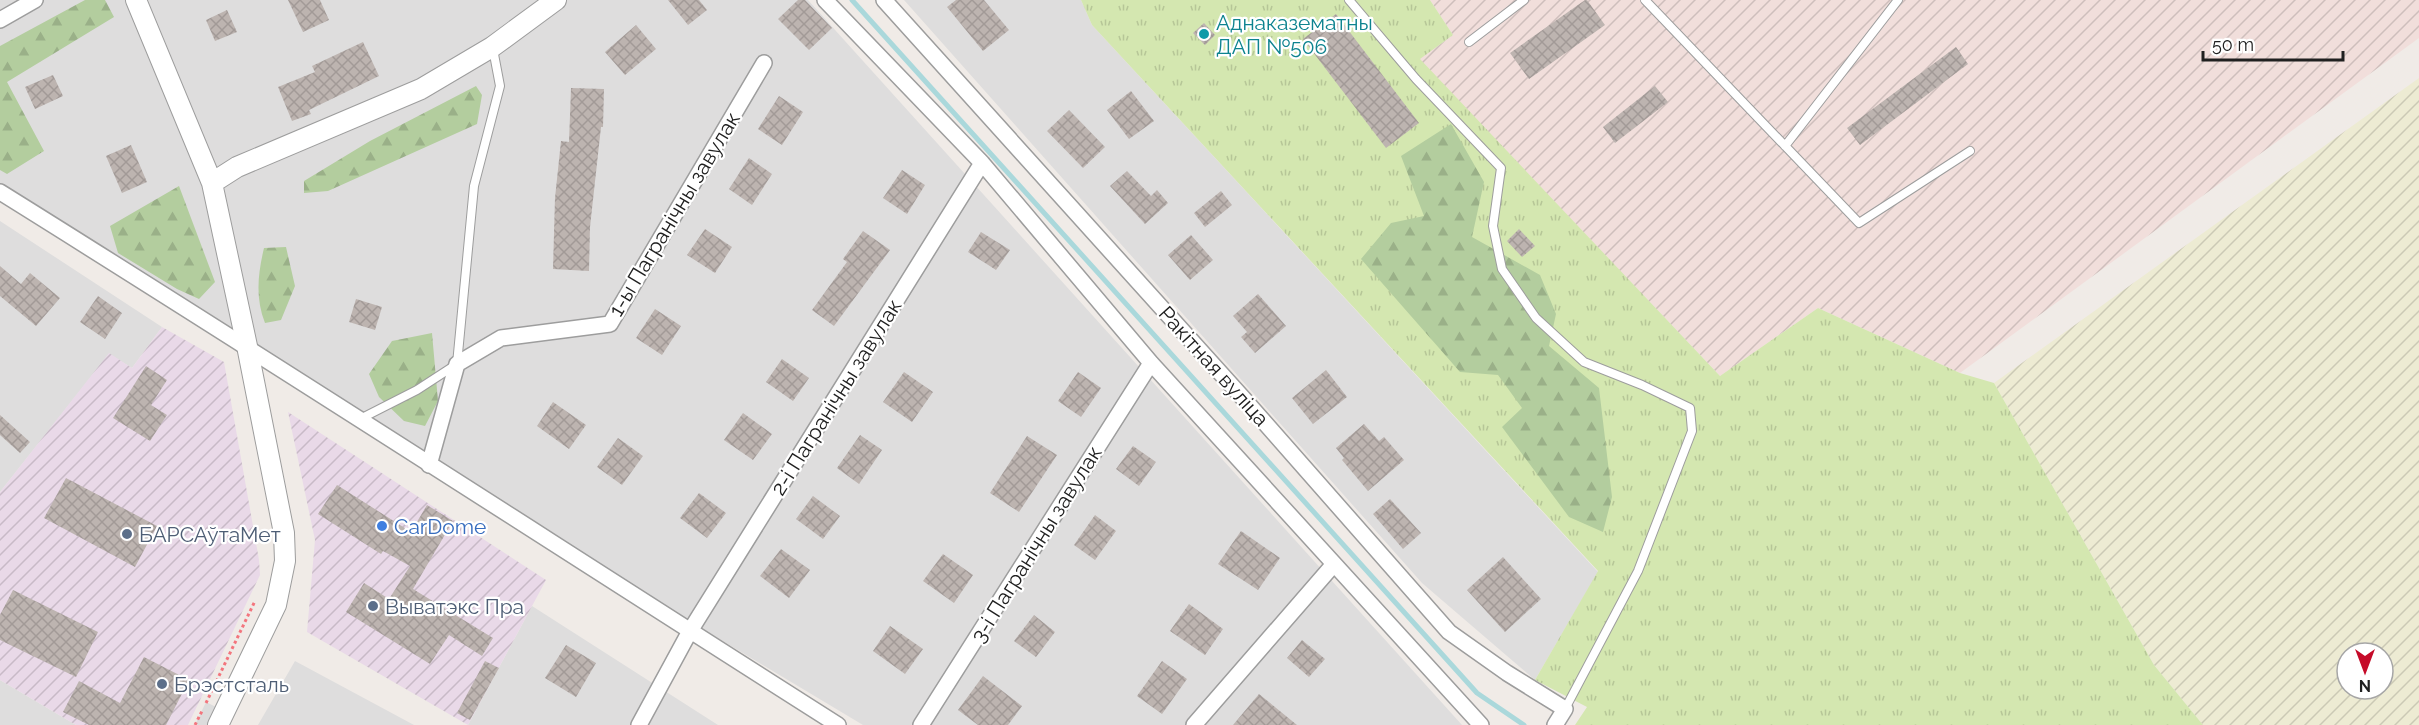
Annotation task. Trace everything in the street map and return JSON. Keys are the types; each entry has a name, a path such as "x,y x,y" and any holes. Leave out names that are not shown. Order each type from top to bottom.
{"street":[{"path":"0,20 35,0"},
{"path":"136,0 212,183 284,533 285,561 276,605 218,725"},
{"path":"212,183 237,167 421,89 492,47 556,0"},
{"name":"Ракітная вуліца","path":"825,0 982,163 1152,363 1481,725"},
{"name":"Ракітная вуліца","path":"884,0 1243,398 1449,632 1507,673 1565,709"},
{"name":"1-ы Пагранічны завулак","path":"457,364 501,338 610,324 764,63"},
{"name":"2-і Пагранічны завулак","path":"639,725 690,632 982,163"},
{"path":"0,192 247,346 429,465 838,725"},
{"name":"3-і Пагранічны завулак","path":"921,725 1152,363"},
{"path":"429,465 457,364"},
{"path":"1194,725 1334,564"},
{"path":"1555,725 1565,709"}],"lane":[{"path":"1349,0 1416,79 1501,168 1493,226 1502,269 1536,318 1584,362 1642,385 1690,408 1692,431 1638,571 1565,709"},
{"path":"1469,42 1524,0"},
{"path":"1646,0 1859,223 1970,150"},
{"path":"1785,146 1898,0"},
{"path":"359,420 417,390 457,364 474,186 500,86 492,47"}],"path":[{"path":"195,725 255,600"}],"shaded area":[{"path":"0,0 808,0 1462,725 863,725 429,465 0,189"},
{"path":"904,0 1081,0 1092,25 1598,572 1535,680 1422,583"},
{"path":"1430,0 2419,0 2419,38 1960,373 1818,308 1720,376 1419,59 1453,35"},
{"path":"2419,78 2419,725 2203,725 2154,665 1994,383"},
{"path":"0,221 162,327 132,368 109,354 0,492"},
{"path":"162,327 224,362 260,575 188,725 76,725 0,680 0,492 109,353 132,368"},
{"path":"288,412 546,580 468,725 307,632 315,540"},
{"path":"532,606 718,725 468,725"},
{"path":"295,661 414,725 258,725"},
{"path":"0,680 76,725 0,725"},
{"path":"206,702 218,708 210,725 195,725"}],"green space":[{"path":"85,0 105,0 114,17 7,82 44,151 7,174 0,170 0,46"},
{"path":"1081,0 1430,0 1453,35 1420,59 1720,376 1818,308 1960,373 1994,383 2154,665 2203,725 1575,725 1587,707 1535,680 1598,571 1092,25"},
{"path":"476,86 482,95 477,124 328,191 304,193 304,181 370,141"},
{"path":"1451,124 1484,182 1472,237 1540,275 1556,314 1549,346 1599,388 1612,497 1603,532 1569,517 1502,427 1522,408 1498,375 1460,372 1361,259 1391,223 1424,216 1401,156"},
{"path":"179,186 215,282 199,299 177,289 118,253 110,226"},
{"path":"286,247 295,286 281,320 265,323 258,286 264,248"},
{"path":"432,333 438,401 425,426 404,421 379,397 369,374 392,341"}],"building":[{"path":"288,0 320,0 329,20 303,32"},
{"path":"668,0 699,0 707,10 688,25"},
{"path":"798,0 805,0 832,28 809,50 778,19"},
{"path":"956,0 984,0 1009,30 983,51 947,7"},
{"path":"1585,0 1605,25 1529,79 1510,53"},
{"path":"227,10 237,32 215,41 206,20"},
{"path":"1336,14 1419,123 1386,148 1303,39"},
{"name":"Аднаказематны ДАП №506","path":"1204,23 1215,35 1205,45 1193,33"},
{"path":"636,25 656,49 625,75 605,52"},
{"path":"363,42 379,76 309,110 311,114 292,121 278,87 315,72 312,66"},
{"path":"1956,47 1968,64 1860,145 1847,128"},
{"path":"53,75 63,96 35,109 25,87"},
{"path":"1655,86 1668,102 1615,143 1603,127"},
{"path":"571,88 604,89 603,127 601,127 590,227 589,271 553,269 555,198 561,141 569,142"},
{"path":"1131,91 1154,121 1129,139 1107,110"},
{"path":"779,96 803,112 782,145 758,129"},
{"path":"1069,110 1105,147 1083,168 1047,131"},
{"path":"131,145 147,182 122,193 106,156"},
{"path":"749,158 772,174 752,205 729,189"},
{"path":"902,170 925,185 907,214 883,198"},
{"path":"1127,171 1151,196 1157,190 1168,203 1145,224 1110,186"},
{"path":"1221,191 1232,205 1205,227 1194,213"},
{"path":"705,229 732,247 715,273 687,255"},
{"path":"1519,229 1535,246 1522,257 1507,241"},
{"path":"863,231 890,250 834,326 812,310 847,262 843,259"},
{"path":"981,232 1010,250 996,270 968,252"},
{"path":"1191,235 1213,260 1190,280 1168,255"},
{"path":"0,266 21,284 30,273 60,298 36,326 0,296"},
{"path":"1258,294 1286,326 1255,353 1241,337 1247,332 1233,316"},
{"path":"98,296 122,313 105,339 80,322"},
{"path":"356,299 382,307 375,330 349,322"},
{"path":"655,309 681,326 662,355 636,338"},
{"path":"782,359 809,378 793,401 766,382"},
{"path":"146,366 167,380 151,405 167,415 150,441 113,418"},
{"path":"1326,370 1347,397 1313,424 1292,398"},
{"path":"904,372 933,392 912,422 883,402"},
{"path":"1078,372 1101,388 1081,417 1058,401"},
{"path":"553,402 586,425 569,449 537,426"},
{"path":"743,413 772,434 753,460 724,440"},
{"path":"0,415 30,442 20,453 0,435"},
{"path":"1364,424 1379,441 1384,437 1404,460 1368,491 1342,460 1344,458 1336,448"},
{"path":"860,435 882,450 859,484 837,468"},
{"path":"1027,436 1057,455 1019,512 990,493"},
{"path":"618,438 643,456 622,485 597,467"},
{"path":"1133,446 1156,462 1139,486 1116,469"},
{"path":"66,478 157,526 135,567 44,518"},
{"path":"337,485 411,532 427,505 453,521 413,589 493,638 482,656 449,635 430,664 346,612 364,583 389,599 410,566 383,551 381,554 318,514"},
{"path":"699,493 726,513 707,538 680,518"},
{"path":"813,496 840,516 823,539 796,519"},
{"path":"1390,499 1421,533 1403,549 1373,514"},
{"path":"1095,515 1116,531 1095,560 1074,545"},
{"path":"1241,531 1280,558 1258,590 1218,564"},
{"path":"781,549 810,570 789,598 760,576"},
{"path":"943,554 973,575 954,603 923,581"},
{"path":"1503,557 1541,599 1505,632 1467,590"},
{"path":"13,590 98,632 76,677 0,640 0,615"},
{"path":"1189,604 1223,629 1205,655 1170,631"},
{"path":"1034,615 1055,632 1036,657 1014,641"},
{"path":"890,626 923,649 905,674 873,651"},
{"path":"1302,640 1325,659 1309,677 1287,658"},
{"path":"566,645 596,663 576,697 545,678"},
{"path":"144,657 189,680 166,725 89,725 63,712 79,681 120,703"},
{"path":"485,661 499,668 470,720 457,713"},
{"path":"1162,661 1187,679 1162,714 1137,696"},
{"path":"983,676 1022,706 1008,725 978,725 958,710"},
{"path":"1259,694 1297,725 1233,725"}],"waterway":[{"path":"852,0 1477,693 1524,725"}],"place":[{"name":"Аднаказематны ДАП №506","path":"1204,34"},
{"name":"CarDome","path":"382,526"},
{"name":"БАРСАўтаМет","path":"127,534"},
{"name":"Выватэкс Пра","path":"373,606"},
{"name":"Брэстсталь","path":"162,684"}]}
